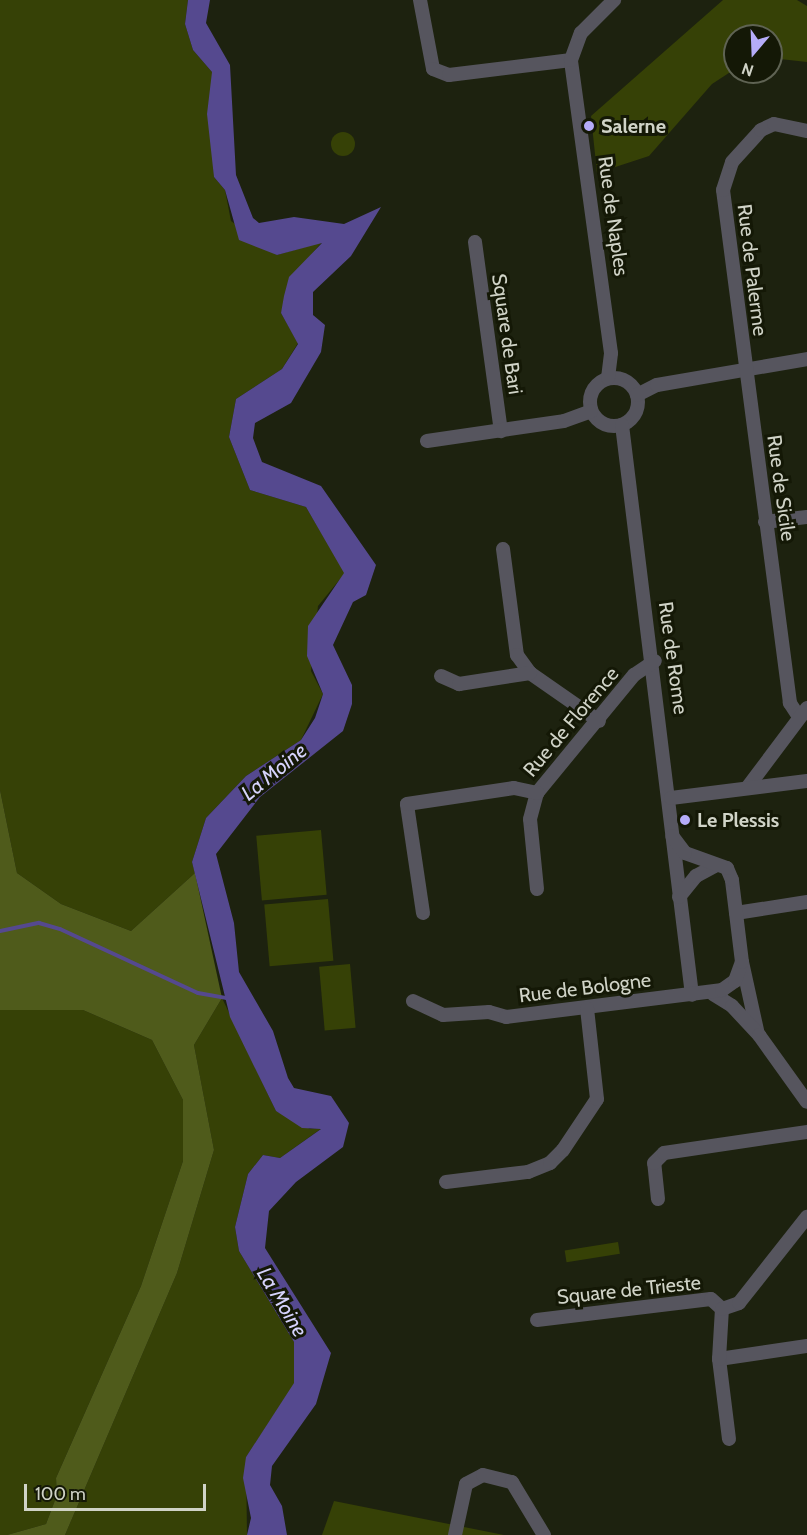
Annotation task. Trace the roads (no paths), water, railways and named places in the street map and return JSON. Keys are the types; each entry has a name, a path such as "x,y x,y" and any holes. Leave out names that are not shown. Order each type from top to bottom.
{"street":[{"path":"420,0 433,69 449,75 571,60"},
{"name":"Rue de Naples","path":"608,378 611,353 571,60 581,33 611,1"},
{"name":"Rue de Palerme","path":"746,369 723,217 726,177 761,130 774,124 807,131"},
{"name":"Square de Bari","path":"475,242 501,431"},
{"path":"637,394 657,385 807,359"},
{"name":"Rue de Sicile","path":"746,369 790,703 803,712"},
{"path":"608,378 629,383 637,394 637,410 622,425 600,422 591,411 591,394 608,378"},
{"path":"427,441 501,431 591,411"},
{"name":"Rue de Rome","path":"622,425 655,661 671,798 672,836 692,995"},
{"path":"765,522 807,517"},
{"path":"503,549 517,655 530,673 599,721"},
{"name":"Rue de Florence","path":"537,889 530,819 537,793 599,721 634,675 655,661"},
{"path":"441,676 459,684 530,673"},
{"path":"747,788 803,712"},
{"path":"671,798 807,781"},
{"path":"423,913 407,804 514,788 537,793"},
{"path":"672,836 694,860 727,868 742,962 759,1035"},
{"path":"679,897 696,876 715,866"},
{"path":"736,913 807,902"},
{"path":"742,962 735,981 713,994 732,1006 759,1035 807,1102"},
{"name":"Rue de Bologne","path":"413,1001 443,1015 489,1012 506,1017 713,994"},
{"path":"446,1182 528,1172 550,1163 563,1150 597,1099 587,1009"},
{"path":"658,1199 654,1163 664,1153 807,1132"},
{"path":"729,1439 719,1359 722,1309 739,1303 807,1217"},
{"name":"Square de Trieste","path":"537,1320 711,1299 722,1309"},
{"path":"719,1359 807,1346"},
{"path":"455,1535 466,1484 483,1475 512,1482 544,1535"}],"water":[{"name":"La Moine","path":"188,0 210,0 206,23 230,65 236,175 253,218 259,223 294,217 344,224 381,207 351,256 313,292 313,315 325,325 321,352 291,403 255,423 253,438 262,462 321,486 376,565 366,595 353,602 333,645 352,685 352,704 343,731 260,797 216,854 234,923 239,972 273,1031 288,1078 294,1088 331,1096 349,1123 343,1147 296,1182 269,1211 265,1248 331,1353 316,1404 272,1466 270,1485 282,1506 287,1535 247,1535 251,1518 243,1478 246,1457 294,1383 294,1342 239,1251 235,1227 248,1174 263,1155 280,1158 321,1129 302,1128 276,1111 230,1017 192,862 206,818 246,776 301,740 315,718 323,694 307,656 308,626 344,573 306,507 250,490 229,437 236,399 282,369 298,344 281,313 284,296 289,277 322,243 277,255 239,240 225,190 214,177 207,114 212,72 193,50 185,24"}],"waterway":[{"path":"0,931 39,923 60,929 198,993 226,998"}],"place":[{"name":"Salerne","path":"589,126"},
{"name":"Le Plessis","path":"685,820"}]}
